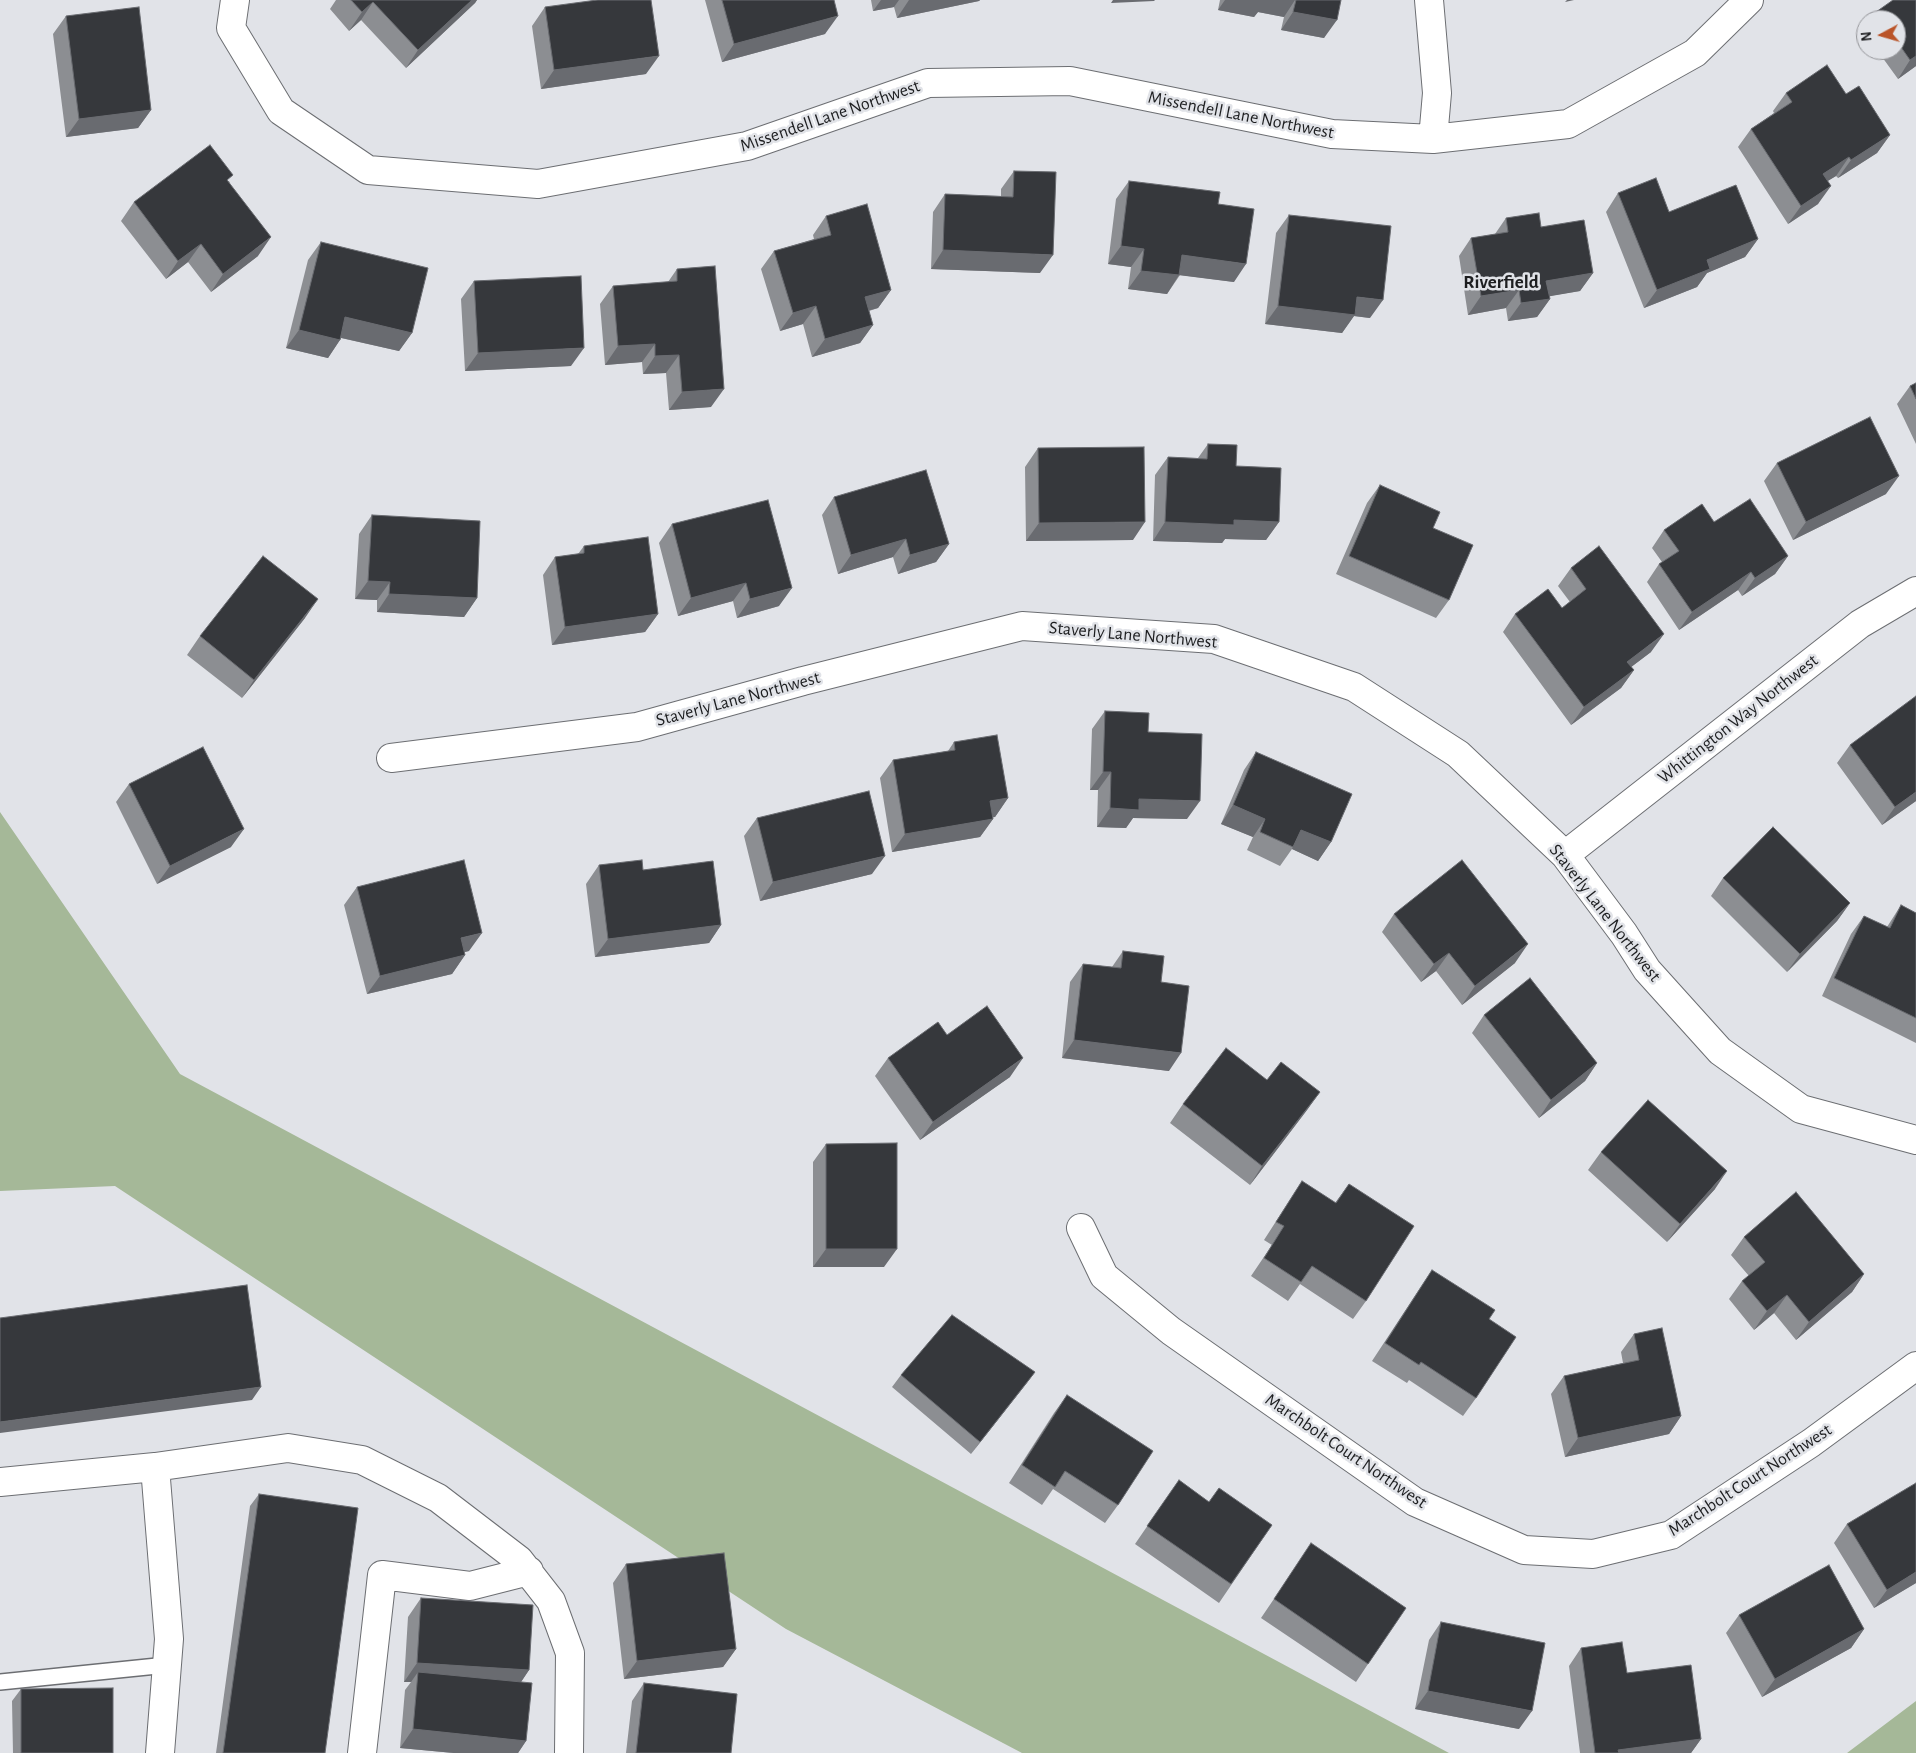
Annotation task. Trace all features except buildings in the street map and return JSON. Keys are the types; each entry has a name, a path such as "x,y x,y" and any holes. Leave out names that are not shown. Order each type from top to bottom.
{"street":[{"name":"Missendell Lane Northwest","path":"235,0 231,28 281,111 368,170 538,184 747,146 928,83 1070,81 1332,134 1433,139 1568,124 1695,52 1749,0"},
{"path":"1429,0 1437,93 1433,139"},
{"name":"Whittington Way Northwest","path":"1565,855 1860,624 1916,591"},
{"name":"Staverly Lane Northwest","path":"391,758 637,727 803,681 1022,626 1214,639 1354,687 1458,754 1565,855 1624,934 1647,970 1720,1051 1801,1109 1916,1140"},
{"name":"Marchbolt Court Northwest","path":"1081,1228 1104,1276 1172,1331 1415,1502 1524,1550 1592,1554 1670,1536 1811,1443 1916,1366"},
{"path":"0,1482 155,1467 288,1448 362,1460 438,1498 519,1560 529,1571 550,1601 570,1653 570,1753"},
{"path":"155,1467 169,1639 160,1753"},
{"path":"362,1753 382,1575 470,1586 529,1571"}],"lane":[{"path":"0,1682 167,1665"}],"green space":[{"path":"0,812 180,1074 1449,1753 1022,1753 786,1629 115,1186 0,1191"},
{"path":"1916,1701 1916,1753 1847,1753"}],"district":[{"name":"Riverfield","path":"1501,282"}]}
